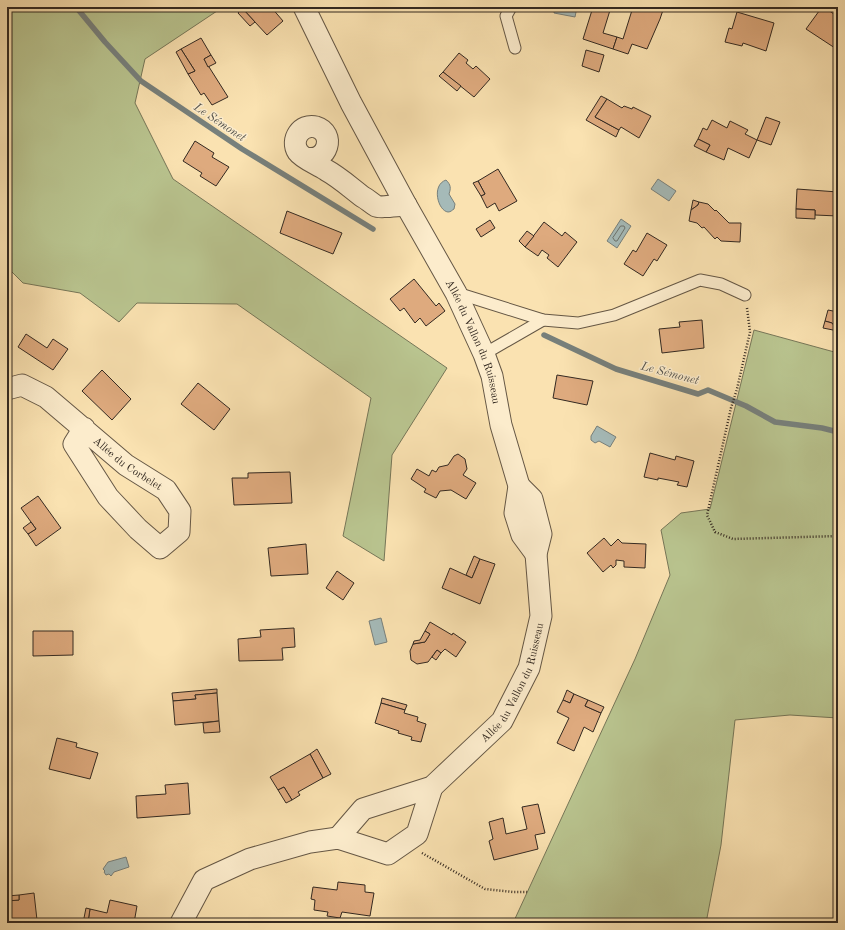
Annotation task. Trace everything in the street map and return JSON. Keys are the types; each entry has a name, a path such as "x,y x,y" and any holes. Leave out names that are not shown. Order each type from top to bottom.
{"street":[{"name":"Allée du Vallon du Ruisseau","path":"304,7 351,103 456,293 484,354 492,376 501,425 519,486 532,499 541,534 536,554 541,616 529,668 502,721 432,787 362,809 338,838"},
{"path":"306,158 328,171 377,206 406,205"},
{"name":"Allée du Corbelet","path":"7,389 22,385 46,397 84,428 126,465 166,490 180,511 179,532 160,548 138,529 108,497 74,444 84,428"},
{"path":"180,923 204,880 250,859 310,842 338,838 388,854 418,834 432,787"}],"lane":[{"path":"511,7 506,16 515,48"},
{"path":"456,293 543,320 578,323 614,315 700,280 721,284 745,295"},
{"path":"484,354 543,320"}],"path":[{"path":"745,295 750,332 707,515 715,532 733,539 838,536"},
{"path":"405,843 486,889 527,892"}],"green space":[{"path":"7,7 223,7 145,59 135,103 173,179 447,368 392,455 384,561 343,536 371,398 237,304 137,303 119,322 80,293 23,283 7,267"},
{"path":"754,330 838,353 838,718 790,715 735,720 721,845 706,923 513,923 635,659 670,575 661,530 681,513 710,509"}],"water":[{"path":"555,7 577,7 575,17 554,13"},
{"path":"658,179 676,191 669,201 651,189"},
{"path":"446,180 450,187 449,194 455,204 454,209 448,212 444,211 441,207 437,192 441,183"},
{"path":"621,219 631,226 617,248 607,241"},
{"path":"597,426 616,437 610,447 599,441 595,443 591,440 591,436"},
{"path":"381,618 387,642 375,645 369,621"},
{"path":"126,857 129,867 114,872 111,876 109,874 106,875 103,869 108,862"}],"building":[{"path":"271,7 283,21 267,35 242,8"},
{"path":"593,7 611,7 603,33 617,37 613,49 583,39"},
{"path":"616,7 633,7 632,12"},
{"path":"633,7 664,7 647,49 632,44 628,54 613,49 617,37 623,39"},
{"path":"822,7 838,17 838,50 806,29"},
{"path":"242,8 255,22 250,26 238,13"},
{"path":"737,12 774,23 766,51 743,43 742,46 725,42 729,28 732,29"},
{"path":"201,38 211,55 204,59 228,97 212,105 204,93 201,95 188,74 195,71 181,49"},
{"path":"181,49 195,71 188,74 176,52"},
{"path":"586,50 604,55 599,72 582,66"},
{"path":"459,53 468,60 466,63 473,69 476,66 490,79 474,97 443,72"},
{"path":"211,55 216,63 208,67 204,59"},
{"path":"443,72 461,86 457,91 439,76"},
{"path":"601,96 607,99 595,117 619,130 616,137 586,120"},
{"path":"607,99 622,108 624,106 632,109 633,107 651,116 639,138 621,127 619,130 595,117"},
{"path":"766,117 780,122 771,145 757,140"},
{"path":"712,120 727,128 730,121 748,130 745,134 757,140 749,158 728,148 724,160 706,152 710,145 698,139 703,128 707,130"},
{"path":"698,139 710,145 706,152 694,146"},
{"path":"195,141 214,153 212,157 229,167 216,186 200,176 202,173 183,161"},
{"path":"498,169 517,201 499,211 495,203 487,208 481,196 485,194 478,181"},
{"path":"478,181 485,194 481,196 473,183"},
{"path":"797,189 838,192 838,216 815,215 815,210 796,209"},
{"path":"693,200 699,202 698,205 691,210"},
{"path":"699,202 708,204 729,223 741,223 740,242 721,241 717,237 715,239 704,227 702,228 697,223 689,221 691,210 698,205"},
{"path":"796,209 815,210 815,219 796,218"},
{"path":"287,211 342,233 333,254 280,233"},
{"path":"490,220 495,228 481,237 476,229"},
{"path":"544,222 562,236 565,232 577,242 558,267 547,258 549,255 542,250 538,256 525,247"},
{"path":"527,231 534,236 525,247 519,241"},
{"path":"647,233 667,245 657,261 654,259 643,276 624,264 633,250 636,252"},
{"path":"414,279 436,306 439,303 445,311 426,326 420,318 415,323 404,308 400,311 390,299"},
{"path":"828,310 838,312 838,331 832,323 825,321"},
{"path":"702,320 704,348 662,353 659,329 680,327 679,322"},
{"path":"825,321 832,323 838,331 823,328"},
{"path":"26,334 47,348 53,339 68,349 53,370 18,347"},
{"path":"102,370 131,399 112,420 82,391"},
{"path":"557,375 593,381 587,405 553,398"},
{"path":"198,383 230,409 214,430 181,404"},
{"path":"650,453 675,460 676,456 694,461 687,487 677,485 679,482 644,477"},
{"path":"458,454 465,459 467,469 463,475 476,483 466,499 451,490 440,491 436,498 424,492 426,489 411,479 417,469 429,476 432,470 436,472 439,467 448,465 454,456"},
{"path":"290,472 292,503 234,505 232,478 248,478 248,473"},
{"path":"38,496 61,528 36,546 28,534 36,529 21,508"},
{"path":"31,522 36,529 28,534 23,528"},
{"path":"604,538 611,546 618,539 622,543 646,544 645,568 624,567 624,561 616,560 616,565 613,568 611,565 603,572 587,553"},
{"path":"306,544 308,574 271,576 268,548"},
{"path":"474,556 480,559 472,578 466,575"},
{"path":"480,559 495,564 480,604 442,588 450,568 472,578"},
{"path":"337,571 354,583 343,600 326,588"},
{"path":"430,622 452,635 453,633 466,642 456,657 445,649 441,653 437,650 428,662 417,664 411,660 410,651 413,644 425,642 430,634 425,631"},
{"path":"294,628 295,647 282,648 283,660 239,661 238,639 261,637 260,630"},
{"path":"33,631 73,631 73,655 33,656"},
{"path":"425,631 430,634 425,642 413,644 414,641 420,640"},
{"path":"437,650 441,653 436,660 432,657"},
{"path":"217,689 217,693 195,695 196,699 173,701 172,693"},
{"path":"567,690 574,694 570,703 563,700"},
{"path":"217,693 219,721 175,725 173,701 196,699 195,695"},
{"path":"574,694 588,700 585,706 601,713 593,732 584,727 574,751 557,743 569,718 557,712 563,700 570,703"},
{"path":"382,698 407,705 405,710 381,703"},
{"path":"588,700 604,707 601,713 585,706"},
{"path":"381,703 405,710 404,713 418,717 417,721 426,724 421,742 411,740 412,737 398,733 399,731 375,723"},
{"path":"219,721 220,732 204,733 203,723"},
{"path":"57,738 77,743 76,747 98,753 90,779 49,769"},
{"path":"317,749 331,774 323,778 310,754"},
{"path":"310,754 323,778 298,792 300,795 292,800 284,787 278,790 270,777"},
{"path":"188,783 190,814 137,818 136,796 166,794 165,785"},
{"path":"284,787 292,800 286,803 278,790"},
{"path":"538,804 545,833 535,835 538,849 494,860 489,841 493,839 489,822 503,818 506,834 527,829 522,807"},
{"path":"338,882 365,885 365,892 374,893 370,916 342,912 340,918 327,916 328,912 314,910 315,900 311,899 313,887 337,890"},
{"path":"34,893 37,920 7,923 7,901 19,900 19,895"},
{"path":"19,895 19,900 7,901 7,896"},
{"path":"110,900 137,906 134,923 88,922 90,909 107,913"},
{"path":"86,908 90,909 88,922 90,923 83,923"}],"waterway":[{"name":"Le Sémonet","path":"76,7 105,42 141,81 242,149 373,229"},
{"name":"Le Sémonet","path":"544,335 616,369 698,394 708,390 746,406 775,422 822,428 838,432"}]}
